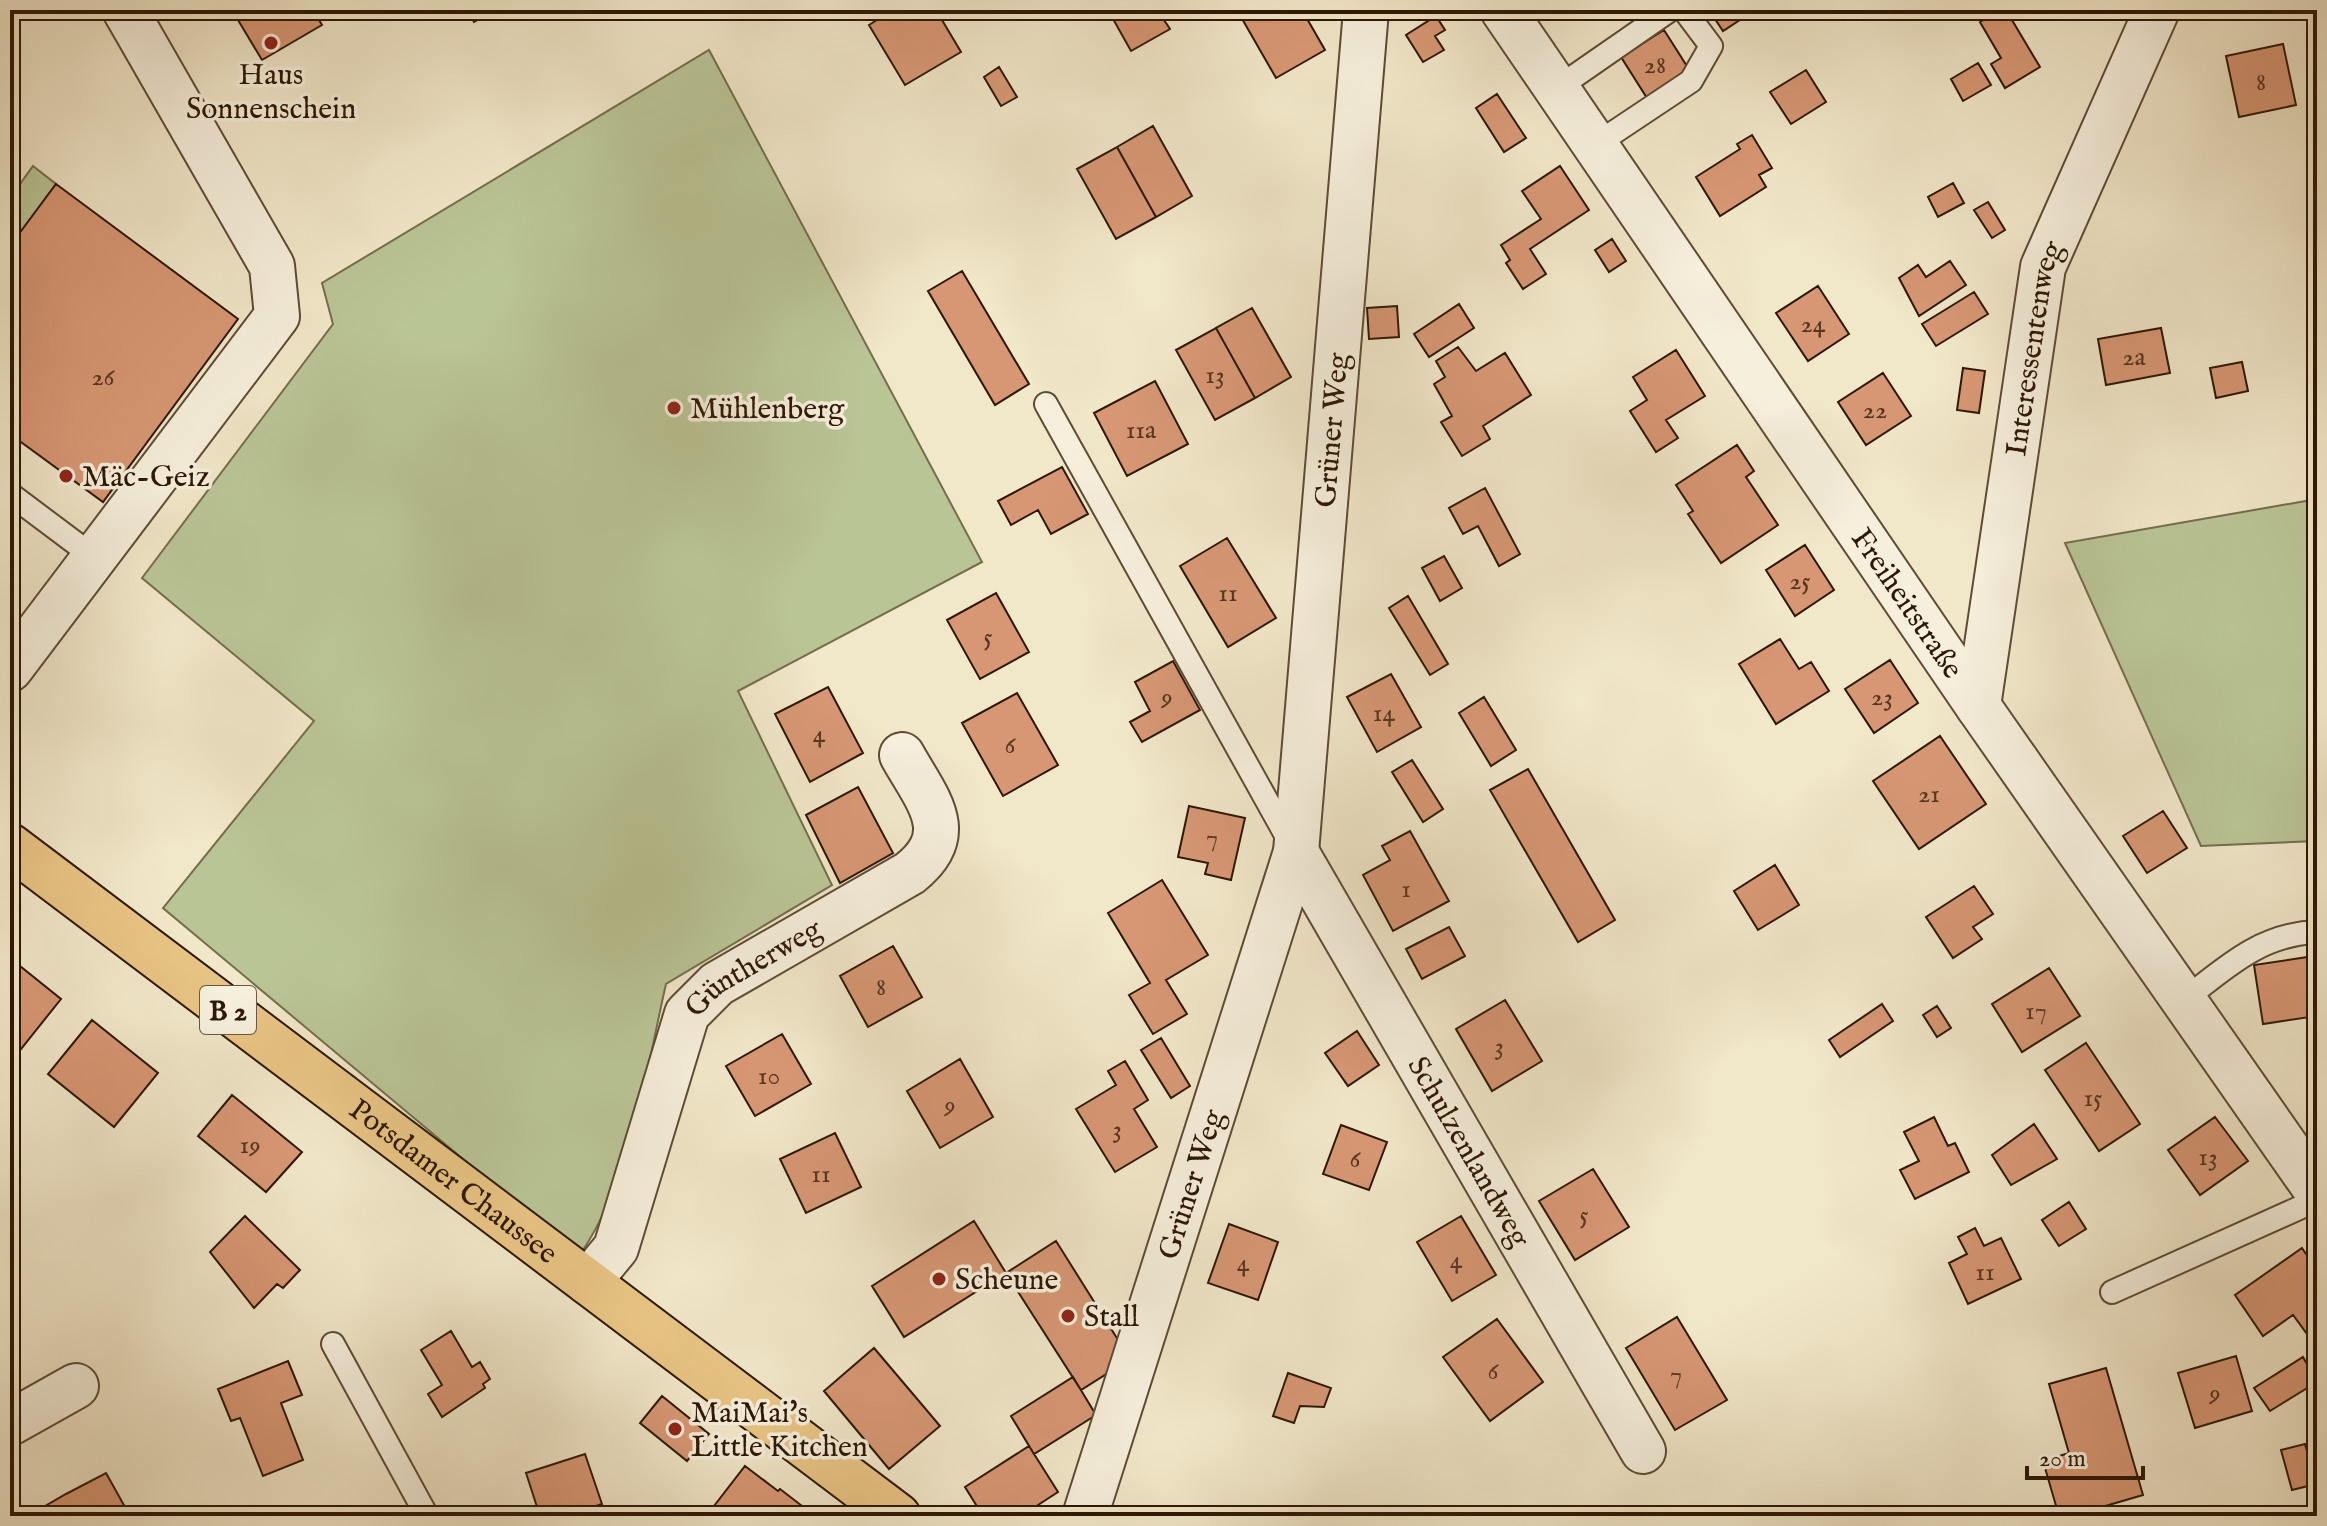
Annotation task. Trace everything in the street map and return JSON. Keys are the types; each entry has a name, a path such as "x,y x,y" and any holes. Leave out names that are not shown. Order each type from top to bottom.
{"main road":[{"name":"Potsdamer Chaussee","path":"10,846 898,1516"}],"street":[{"path":"10,669 277,316 272,266 125,10"},
{"name":"Grüner Weg","path":"1085,1516 1296,852 1366,10"},
{"name":"Freiheitstraße","path":"1503,10 1978,706 2317,1191"},
{"name":"Interessentenweg","path":"1978,706 2043,267 2157,10"},
{"name":"Güntherweg","path":"588,1282 616,1248 679,1038 693,1007 717,984 910,873 934,850 938,834 929,804 902,755"},
{"name":"Schulzenlandweg","path":"1296,852 1643,1451"},
{"path":"10,1423 76,1386"}],"lane":[{"path":"1556,89 1670,10"},
{"path":"1595,145 1691,81 1711,46 1684,10"},
{"path":"1046,404 1296,852"},
{"path":"10,494 94,557"},
{"path":"2184,1000 2244,953 2266,941 2289,933 2317,932"},
{"path":"2112,1292 2317,1200"},
{"path":"333,1344 427,1516"}],"green space":[{"path":"709,50 982,562 738,691 832,885 666,984 625,1160 597,1226 579,1256 163,908 314,721 142,578 333,324 322,283"},
{"path":"33,166 56,184 10,246 10,198"},
{"path":"2317,499 2317,841 2201,846 2065,543"}],"building":[{"name":"Haus Sonnenschein","path":"232,10 313,10 322,25 262,60"},
{"path":"467,10 496,10 474,22"},
{"path":"893,10 936,10 961,52 905,85 869,25"},
{"path":"1108,10 1181,10 1164,20 1170,29 1131,51"},
{"path":"1237,10 1302,10 1325,50 1276,78"},
{"path":"1709,10 1755,10 1723,31"},
{"path":"2006,10 2040,67 2005,88 1991,64 2001,58 1980,22"},
{"path":"1436,16 1445,30 1435,36 1444,50 1423,62 1406,35"},
{"path":"1664,30 1690,71 1647,98 1621,57"},
{"path":"2283,44 2296,105 2239,117 2226,56"},
{"path":"1978,63 1991,85 1963,101 1951,79"},
{"path":"999,67 1017,97 1001,106 984,77"},
{"path":"1806,70 1826,102 1791,124 1770,92"},
{"path":"1497,94 1526,138 1504,152 1476,108"},
{"path":"1153,126 1192,196 1156,217 1117,147"},
{"path":"1752,135 1772,168 1759,175 1766,187 1720,216 1696,177 1740,149 1737,144"},
{"path":"1117,147 1156,217 1116,239 1077,169"},
{"path":"1560,166 1589,210 1530,249 1546,274 1523,289 1506,263 1510,260 1501,245 1541,219 1522,191"},
{"path":"1953,183 1964,203 1938,217 1928,197"},
{"path":"56,184 238,319 103,502 10,434 10,246"},
{"path":"1988,202 2005,230 1992,238 1974,210"},
{"path":"1612,239 1626,261 1609,272 1595,250"},
{"path":"1950,261 1966,285 1919,316 1899,278 1918,265 1926,277"},
{"path":"962,271 1029,384 995,405 928,291"},
{"path":"1818,286 1849,334 1808,361 1776,313"},
{"path":"1974,292 1988,314 1936,346 1922,324"},
{"path":"1459,304 1474,328 1429,357 1414,334"},
{"path":"1397,306 1399,337 1369,339 1367,308"},
{"path":"1252,308 1291,377 1255,398 1216,328"},
{"path":"1216,328 1255,398 1215,420 1176,350"},
{"path":"2161,328 2170,373 2106,385 2098,339"},
{"path":"1458,347 1476,371 1505,353 1531,395 1483,426 1490,439 1462,456 1441,422 1452,416 1434,384 1445,377 1436,361"},
{"path":"1676,350 1705,396 1666,420 1678,438 1656,452 1630,411 1647,400 1633,377"},
{"path":"2242,362 2248,391 2216,398 2210,368"},
{"path":"1963,368 1985,371 1979,413 1957,410"},
{"path":"1883,373 1911,416 1866,445 1838,402"},
{"path":"1155,381 1188,444 1127,476 1094,413"},
{"path":"1737,445 1754,471 1746,477 1778,525 1721,563 1688,514 1693,511 1676,485"},
{"path":"1062,467 1088,514 1051,534 1038,510 1011,525 998,501"},
{"path":"1485,488 1520,554 1499,566 1478,526 1463,534 1449,508"},
{"path":"1227,538 1276,618 1228,647 1180,566"},
{"path":"1805,545 1834,590 1795,616 1766,570"},
{"path":"1444,556 1462,588 1440,601 1422,568"},
{"path":"996,593 1029,652 980,679 947,620"},
{"path":"1408,596 1448,664 1430,675 1389,608"},
{"path":"1780,639 1799,669 1811,662 1829,691 1776,724 1739,664"},
{"path":"1890,660 1918,703 1874,733 1845,689"},
{"path":"1173,661 1200,710 1142,742 1130,722 1150,711 1135,682"},
{"path":"1391,674 1421,727 1377,752 1347,697"},
{"path":"828,687 863,753 810,782 775,714"},
{"path":"1017,693 1058,765 1003,796 962,723"},
{"path":"1484,697 1516,750 1491,766 1459,713"},
{"path":"1940,736 1986,804 1919,849 1873,781"},
{"path":"1412,760 1443,809 1423,822 1392,772"},
{"path":"1528,769 1615,920 1578,942 1490,790"},
{"path":"858,787 893,853 840,883 806,815"},
{"path":"1189,806 1245,818 1231,880 1205,874 1208,863 1178,857"},
{"path":"2163,811 2187,848 2147,873 2123,836"},
{"path":"1410,831 1449,901 1393,931 1363,875 1390,860 1382,846"},
{"path":"1775,865 1799,905 1758,930 1734,891"},
{"path":"1162,880 1208,955 1166,980 1187,1014 1153,1034 1129,995 1150,983 1108,913"},
{"path":"1974,886 1993,914 1973,927 1982,939 1953,958 1926,917"},
{"path":"1449,927 1465,956 1422,979 1406,949"},
{"path":"893,946 922,997 868,1027 840,976"},
{"path":"2314,956 2317,1016 2263,1024 2254,965"},
{"path":"10,958 61,999 17,1054 10,1048"},
{"path":"2049,968 2080,1016 2022,1052 1992,1004"},
{"path":"1505,1000 1542,1061 1492,1091 1456,1029"},
{"path":"1882,1004 1893,1021 1840,1057 1829,1040"},
{"path":"1937,1006 1951,1028 1937,1037 1923,1015"},
{"path":"92,1020 158,1073 114,1127 48,1074"},
{"path":"1357,1031 1379,1065 1348,1086 1325,1053"},
{"path":"782,1034 811,1084 755,1116 726,1066"},
{"path":"1161,1038 1190,1086 1171,1098 1141,1050"},
{"path":"2086,1043 2140,1124 2099,1151 2045,1070"},
{"path":"960,1059 993,1117 940,1148 907,1091"},
{"path":"1125,1061 1148,1100 1134,1109 1157,1147 1115,1172 1076,1109 1116,1085 1108,1071"},
{"path":"232,1095 302,1152 266,1192 198,1136"},
{"path":"1934,1117 1948,1146 1955,1143 1969,1172 1915,1199 1900,1170 1919,1161 1904,1132"},
{"path":"2215,1117 2248,1161 2200,1195 2168,1150"},
{"path":"2034,1124 2057,1159 2011,1185 1992,1155"},
{"path":"1341,1125 1387,1142 1369,1190 1323,1174"},
{"path":"835,1133 861,1187 806,1213 780,1159"},
{"path":"1593,1169 1629,1227 1575,1260 1539,1201"},
{"path":"2069,1202 2086,1229 2059,1246 2042,1220"},
{"path":"245,1216 300,1270 283,1288 277,1284 254,1308 210,1252"},
{"path":"1461,1216 1496,1275 1452,1301 1417,1242"},
{"name":"Scheune","path":"974,1221 1006,1273 904,1337 872,1286"},
{"path":"1229,1224 1278,1242 1258,1300 1208,1283"},
{"path":"1975,1228 1984,1246 2001,1238 2021,1279 1968,1304 1949,1263 1967,1254 1958,1237"},
{"name":"Stall","path":"1056,1241 1130,1359 1081,1390 1006,1273"},
{"path":"2302,1248 2317,1270 2315,1345 2293,1315 2263,1336 2235,1295"},
{"path":"1677,1317 1727,1400 1675,1430 1626,1348"},
{"path":"1497,1319 1543,1382 1490,1421 1443,1357"},
{"path":"451,1331 472,1367 480,1362 490,1379 483,1384 485,1388 442,1417 428,1394 442,1385 421,1350"},
{"path":"874,1348 940,1426 889,1469 824,1391"},
{"path":"2236,1356 2252,1411 2195,1428 2178,1373"},
{"path":"2303,1357 2317,1382 2270,1411 2254,1388"},
{"path":"288,1361 302,1395 281,1403 303,1460 263,1476 240,1418 231,1421 218,1389"},
{"path":"2106,1368 2143,1495 2071,1516 2059,1516 2043,1461 2069,1453 2049,1384"},
{"path":"1288,1373 1331,1388 1324,1407 1300,1406 1294,1423 1273,1416"},
{"path":"1073,1377 1096,1415 1034,1454 1011,1416"},
{"name":"MaiMai's Little Kitchen","path":"662,1396 709,1434 687,1461 640,1423"},
{"path":"2305,1444 2316,1484 2292,1490 2281,1450"},
{"path":"1029,1446 1058,1492 1021,1516 983,1516 965,1487"},
{"path":"585,1454 602,1504 566,1516 540,1516 526,1473"},
{"path":"745,1466 815,1516 727,1516 714,1506"},
{"path":"106,1473 130,1516 28,1516 66,1494"},
{"path":"1146,1507 1186,1510 1186,1516 1146,1516"}],"place":[{"name":"Haus Sonnenschein","path":"271,43"},
{"name":"Mühlenberg","path":"674,408"},
{"name":"Mäc-Geiz","path":"66,476"},
{"name":"Scheune","path":"939,1279"},
{"name":"Stall","path":"1068,1316"},
{"name":"MaiMai's Little Kitchen","path":"675,1429"}]}
